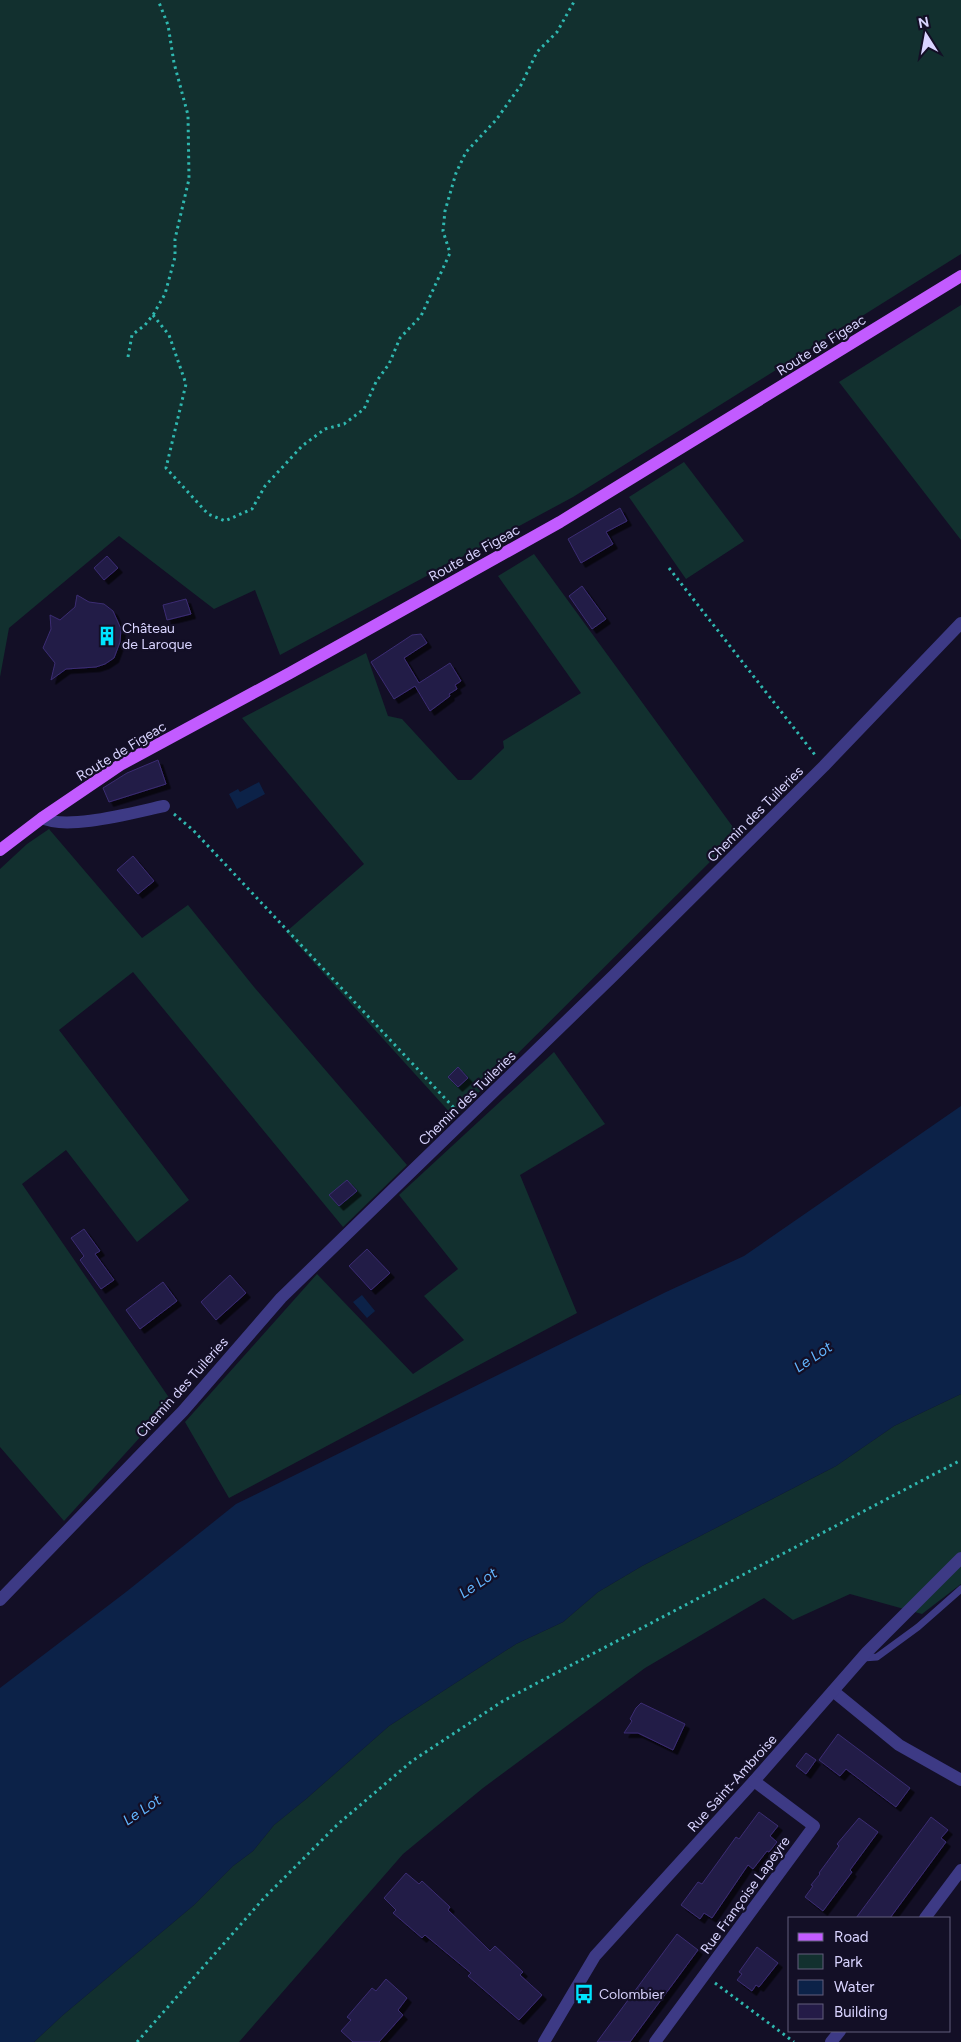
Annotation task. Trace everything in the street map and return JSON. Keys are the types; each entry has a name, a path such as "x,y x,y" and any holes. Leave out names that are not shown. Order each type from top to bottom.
{"main road":[{"name":"Route de Figeac","path":"1,848 120,765 290,674 560,522 961,276"}],"street":[{"name":"Chemin des Tuileries","path":"0,1600 184,1411 281,1298 466,1120 824,766 961,623"},
{"path":"42,818 50,822 91,821 164,806"},
{"name":"Rue Saint-Ambroise","path":"544,2042 595,1956 863,1658 961,1558"},
{"path":"832,1692 900,1745 961,1780"},
{"name":"Rue Françoise Lapeyre","path":"655,2042 814,1826 754,1781"},
{"path":"925,1917 961,1870"},
{"path":"831,2042 839,2032"}],"lane":[{"path":"863,1658 877,1657 918,1626 961,1589"}],"path":[{"path":"128,357 132,335 145,325 165,294 189,179 188,115 174,63 168,25 158,0"},
{"path":"153,315 169,335 186,384 166,468 208,514 225,521 252,509 265,486 302,446 324,429 344,424 364,409 376,382 389,364 400,338 421,316 450,253 443,231 445,211 456,173 466,152 496,120 521,85 537,52 556,32 575,0"},
{"path":"669,568 824,766"},
{"path":"164,806 193,830 466,1120"},
{"path":"137,2042 264,1898 338,1824 412,1761 503,1701 961,1460"},
{"path":"705,1976 794,2042"}],"green space":[{"path":"0,0 961,0 961,254 573,497 280,655 255,590 214,609 119,536 9,628 0,677"},
{"path":"961,305 961,540 839,382"},
{"path":"684,462 744,541 686,579 629,497"},
{"path":"534,554 738,834 454,1117 286,932 364,864 242,718 366,653 388,716 402,719 458,780 471,780 504,748 503,741 581,693 498,576"},
{"path":"49,829 142,938 188,905 254,987 407,1165 343,1227 133,972 59,1030 189,1200 137,1242 66,1150 22,1184 172,1402 64,1521 0,1447 0,869 27,844"},
{"path":"554,1052 605,1124 520,1175 577,1313 229,1498 185,1422 317,1274 413,1374 464,1340 424,1296 458,1269 399,1195"},
{"path":"961,1394 961,1584 922,1614 850,1594 793,1620 764,1598 645,1668 483,1788 403,1854 239,2042 34,2042 63,2015 194,1905 233,1866 253,1851 274,1825 389,1726 516,1644 563,1622 598,1592 642,1566 836,1466 894,1426"}],"water":[{"path":"259,782 265,794 237,809 229,794 238,789 240,792"},
{"name":"Le Lot","path":"961,1106 961,1394 894,1426 836,1466 642,1566 598,1592 563,1622 516,1644 389,1726 274,1825 253,1851 233,1866 194,1905 63,2015 34,2042 0,2042 0,1688 126,1592 236,1504 666,1292 744,1256"},
{"path":"362,1295 375,1311 367,1318 353,1302"}],"building":[{"path":"620,508 627,521 606,532 613,544 581,563 568,539"},
{"path":"107,556 118,568 104,580 94,568"},
{"path":"582,586 606,619 592,629 569,596"},
{"name":"Château de Laroque","path":"77,595 89,602 104,604 113,611 121,629 120,642 114,658 105,664 96,667 66,669 51,680 55,663 43,648 51,629 50,615 60,620 75,607"},
{"path":"186,599 191,614 167,620 163,605"},
{"path":"421,634 427,643 404,658 419,683 450,663 461,681 455,685 457,689 449,694 450,696 430,711 415,686 394,699 371,662 412,635"},
{"path":"158,760 166,784 109,802 103,788 127,773"},
{"path":"133,856 154,881 138,894 117,870"},
{"path":"458,1067 468,1078 458,1087 448,1077"},
{"path":"347,1180 357,1191 339,1206 329,1195"},
{"path":"84,1229 100,1251 95,1254 114,1280 101,1289 80,1260 84,1256 71,1238"},
{"path":"367,1249 390,1273 371,1290 349,1266"},
{"path":"230,1275 246,1293 216,1320 201,1302"},
{"path":"163,1282 177,1301 140,1329 126,1310"},
{"path":"641,1703 685,1724 673,1750 638,1733 624,1733 632,1721 630,1719 636,1708"},
{"path":"838,1734 910,1788 896,1807 846,1769 840,1776 819,1760"},
{"path":"806,1753 816,1760 806,1774 796,1766"},
{"path":"759,1812 778,1826 770,1836 777,1842 753,1869 748,1865 712,1918 704,1913 700,1919 681,1905 698,1882 702,1884 736,1837 739,1839"},
{"path":"931,1817 948,1830 941,1838 946,1842 891,1917 857,1917"},
{"path":"859,1818 878,1832 850,1870 852,1872 823,1911 805,1897 819,1873 839,1846 837,1844"},
{"path":"406,1873 419,1884 422,1881 450,1907 448,1910 490,1951 495,1946 523,1972 520,1975 542,1995 519,2020 468,1976 471,1973 425,1935 422,1938 393,1913 396,1910 384,1898"},
{"path":"677,1934 698,1950 630,2042 597,2042"},
{"path":"757,1947 778,1963 759,1987 756,1985 752,1991 737,1980 742,1974 739,1972"},
{"path":"386,1979 407,1998 398,2010 403,2015 379,2042 353,2042 341,2031 351,2020 347,2017 372,1988 376,1991"}],"place":[{"name":"Château de Laroque","path":"107,636"},
{"name":"Colombier","path":"584,1994"}]}
